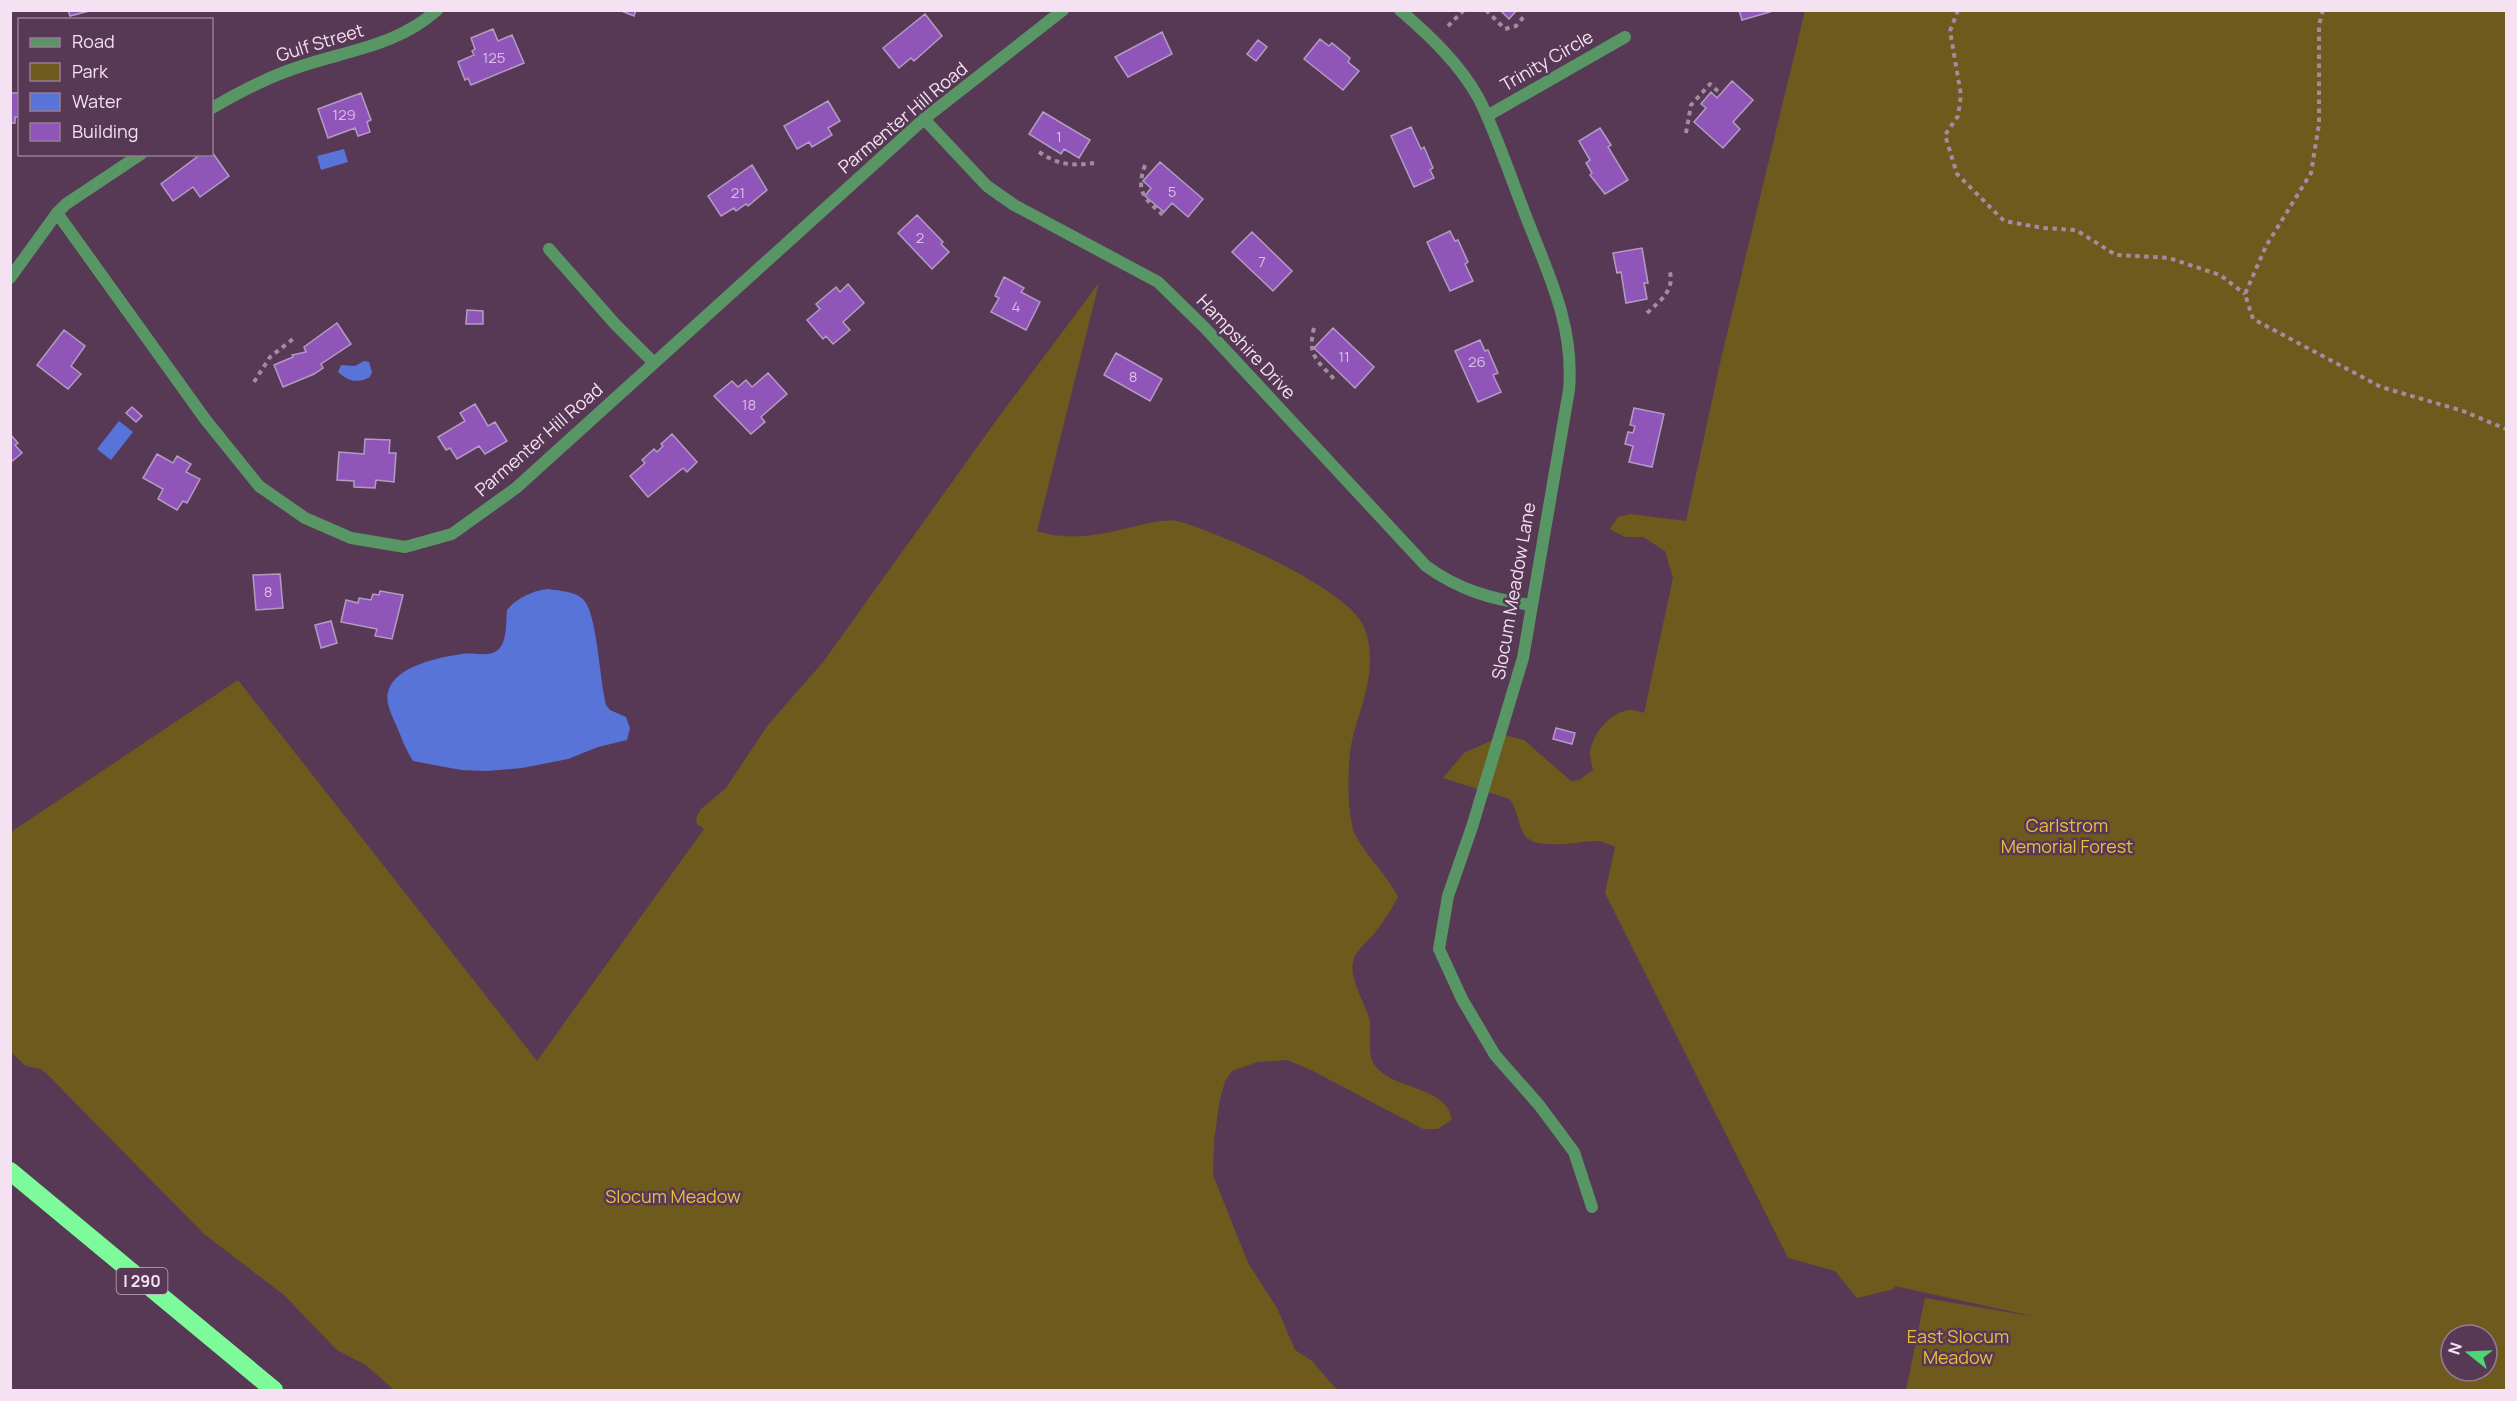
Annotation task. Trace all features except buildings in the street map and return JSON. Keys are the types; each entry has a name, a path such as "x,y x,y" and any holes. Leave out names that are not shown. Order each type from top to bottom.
{"highway":[{"name":"I 290","path":"10,1171 274,1390"}],"street":[{"name":"Gulf Street","path":"213,107 288,70 391,40 420,25 437,10"},
{"name":"Parmenter Hill Road","path":"57,213 205,419 259,486 305,518 351,538 405,547 452,534 516,488 924,119 1063,10"},
{"name":"Slocum Meadow Lane","path":"1400,10 1445,51 1473,91 1487,116 1560,307 1569,342 1571,366 1569,390 1523,657 1448,896 1439,950 1462,999 1495,1055 1539,1105 1575,1152 1592,1207"},
{"name":"Trinity Circle","path":"1487,116 1625,38"},
{"name":"Hampshire Drive","path":"924,119 987,186 1014,205 1158,282 1205,328 1426,566 1452,583 1480,595 1531,605"},
{"path":"10,278 66,204 138,156"},
{"path":"549,249 615,324 654,363"}],"path":[{"path":"1448,26 1464,10"},
{"path":"1486,10 1505,29 1516,26 1526,14"},
{"path":"1958,10 1950,31 1961,95 1958,116 1945,135 1957,174 2004,221 2043,228 2076,230 2116,255 2135,254 2180,262 2220,275 2245,294 2253,319 2381,387 2463,411 2506,429"},
{"path":"2245,294 2266,246 2311,173 2319,124 2319,25 2323,10"},
{"path":"1686,133 1691,105 1710,84 1721,94"},
{"path":"1039,152 1060,164 1072,166 1094,163"},
{"path":"1145,165 1139,181 1140,190 1144,198 1166,218"},
{"path":"1647,313 1667,294 1672,282 1670,272"},
{"path":"1314,328 1310,346 1313,356 1335,380"},
{"path":"254,382 270,357 293,339"}],"green space":[{"name":"Carlstrom Memorial Forest","path":"1805,11 2506,11 2506,1390 1906,1390 1925,1298 2036,1317 1895,1286 1894,1289 1857,1298 1835,1271 1788,1258 1605,893 1615,847 1597,841 1537,843 1524,834 1510,799 1443,778 1464,753 1504,735 1524,740 1571,781 1579,780 1593,770 1591,748 1602,726 1623,711 1632,710 1644,713 1673,578 1665,551 1643,537 1625,537 1610,529 1618,517 1630,514 1686,521 1721,359"},
{"name":"Slocum Meadow","path":"1099,283 1037,531 1062,536 1087,536 1158,521 1181,522 1253,550 1309,580 1353,612 1364,627 1368,640 1370,661 1368,681 1350,752 1349,807 1354,833 1398,897 1380,926 1355,956 1354,979 1369,1018 1371,1056 1376,1067 1395,1080 1440,1100 1448,1108 1452,1119 1438,1129 1423,1129 1313,1071 1287,1060 1257,1062 1232,1071 1225,1081 1214,1141 1213,1175 1248,1263 1277,1308 1295,1350 1312,1361 1337,1390 394,1390 366,1365 337,1350 284,1295 204,1234 47,1074 41,1069 26,1066 11,1052 11,832 238,680 537,1061 704,829 697,824 696,818 701,809 726,788 768,725 824,661 998,418"}],"water":[{"path":"344,149 348,162 321,170 317,156"},
{"path":"364,361 369,362 372,372 370,377 353,380 345,378 338,372 341,365 355,366"},
{"path":"119,421 133,432 111,460 97,449"},
{"path":"547,589 574,594 586,603 596,636 606,705 610,710 626,717 630,728 627,740 598,747 568,759 522,768 487,771 461,770 413,761 388,706 387,697 392,683 408,669 430,660 462,654 489,654 498,650 505,637 507,610 525,596"}],"park label":[{"name":"East Slocum Meadow","path":"1958,1347"}]}
